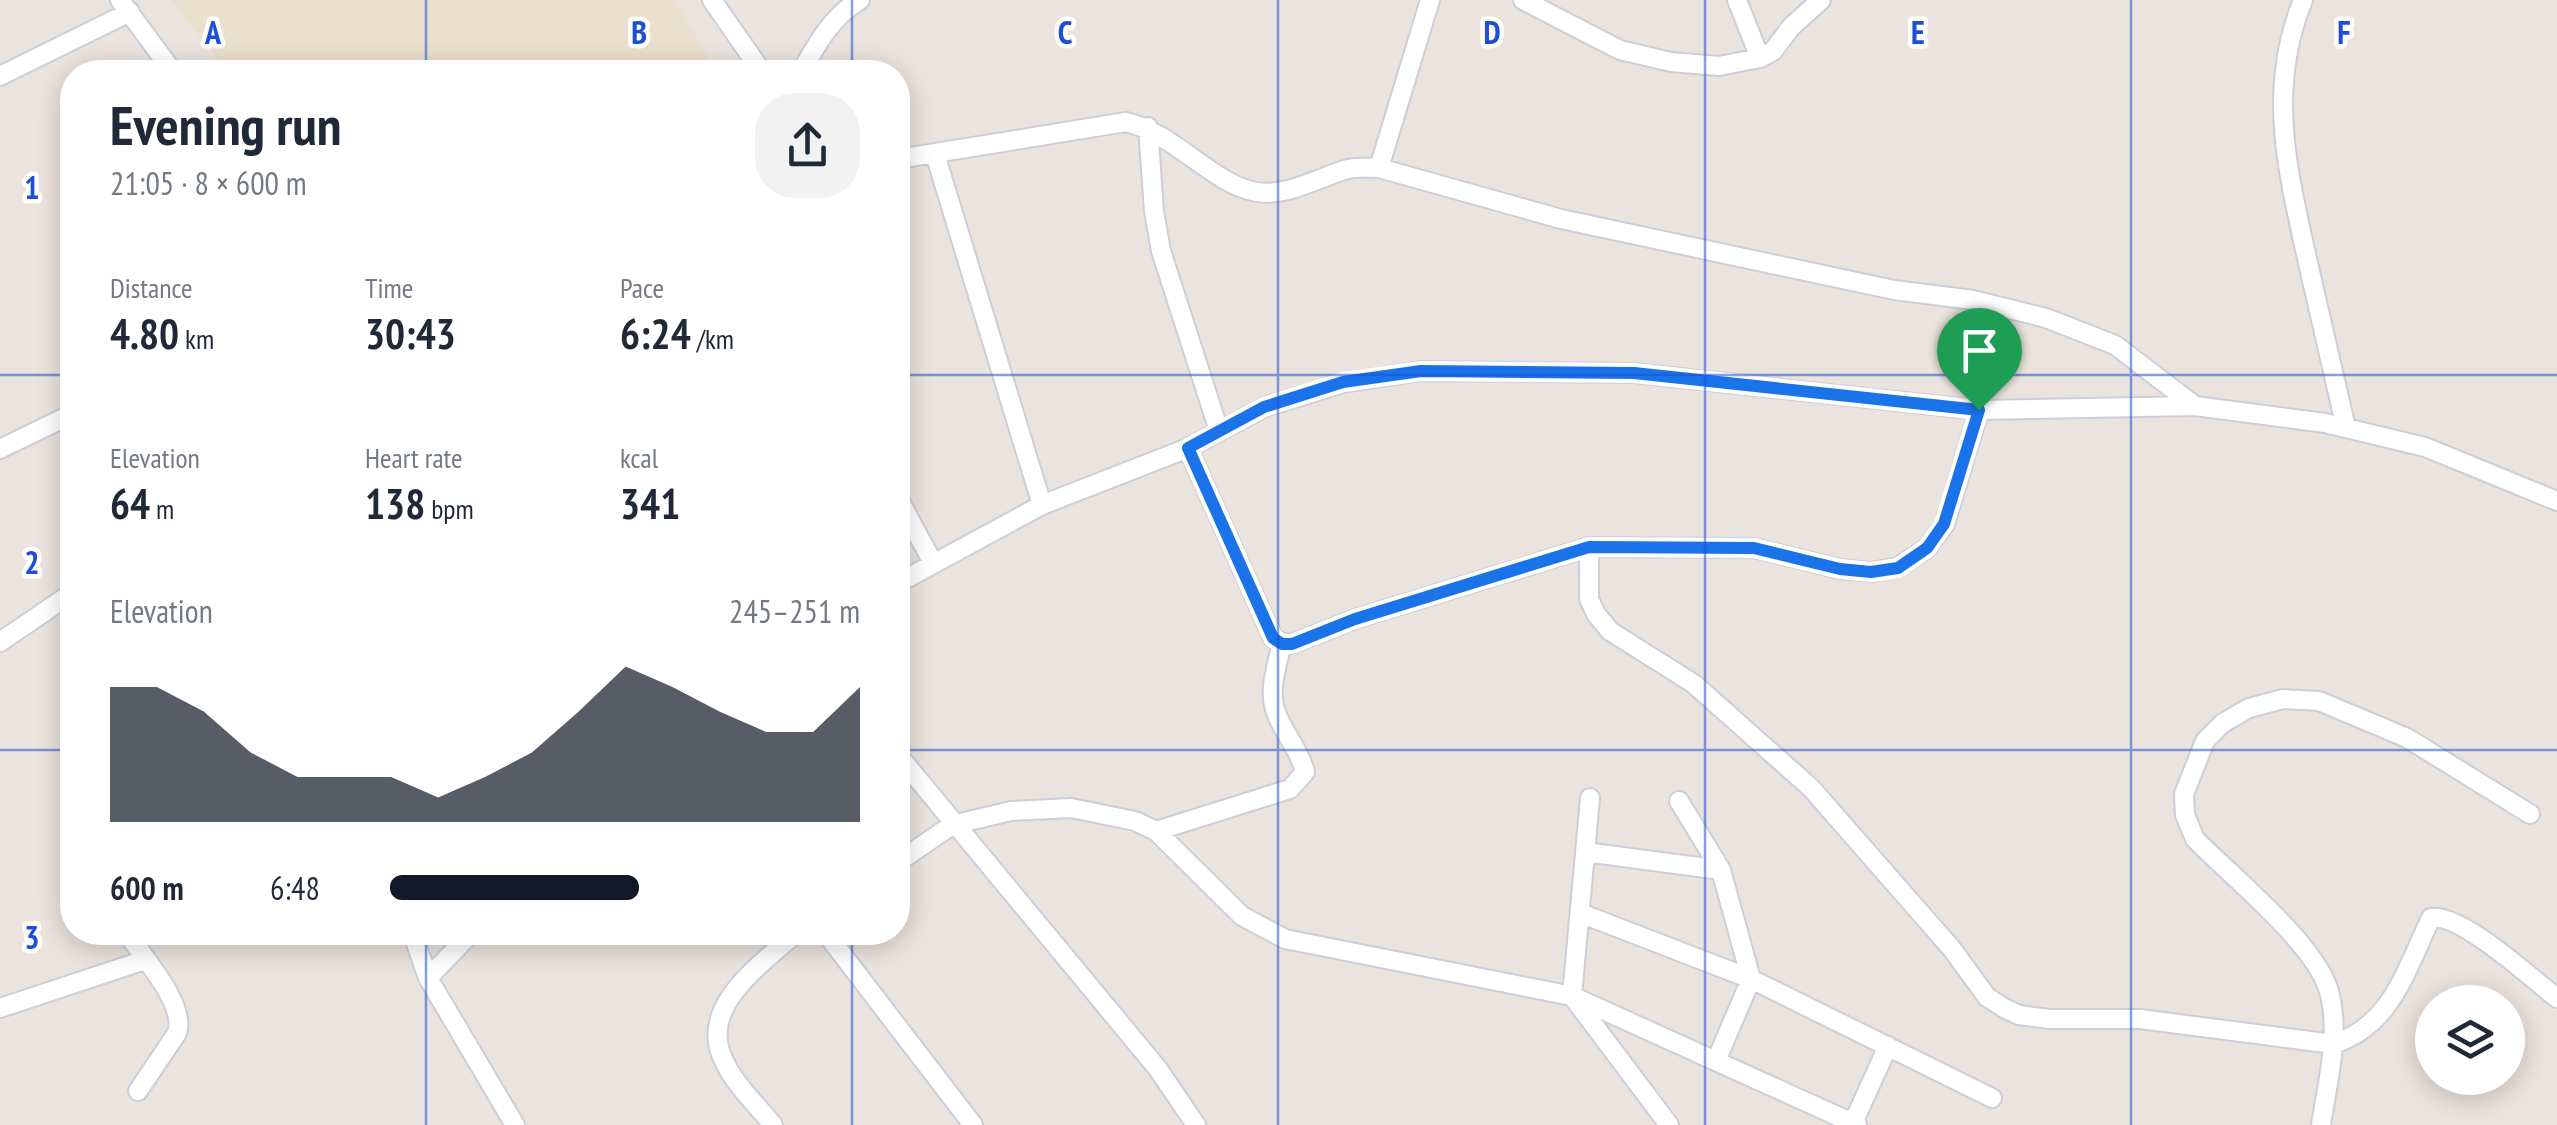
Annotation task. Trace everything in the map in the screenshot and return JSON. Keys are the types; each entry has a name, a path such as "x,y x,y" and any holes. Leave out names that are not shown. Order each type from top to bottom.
{"street":[{"path":"712,0 754,60"},
{"path":"808,60 828,27 845,8 860,0"},
{"path":"1379,168 1430,0"},
{"path":"1523,0 1543,6 1620,50 1671,62 1719,66 1760,58 1773,51 1791,27 1821,0"},
{"path":"1737,0 1760,58"},
{"path":"2302,0 2286,46 2284,158 2346,428"},
{"path":"0,76 125,6 164,60"},
{"path":"910,157 1126,122 1148,127 1233,183 1255,192 1276,192 1352,168 1379,168 1561,219 1894,290 1973,300 2046,318 2115,345 2194,406"},
{"path":"1148,127 1161,251 1219,431"},
{"path":"934,154 1042,505"},
{"path":"910,576 1042,505 1188,448 1264,407 1343,382 1421,371 1634,373 1979,410 2194,406 2346,428 2425,447 2557,501"},
{"path":"1188,448 1273,638 1282,644 1292,644 1355,619 1589,547 1754,548 1840,569 1871,572 1898,568 1927,548 1944,524 1979,410"},
{"path":"0,448 60,422"},
{"path":"910,521 932,562"},
{"path":"1589,547 1589,599 1610,632 1694,684 1810,788 1952,949 1987,997 2019,1015 2049,1019 2140,1019 2333,1044 2355,1037 2376,1021 2432,918 2440,916 2465,928 2557,998"},
{"path":"0,642 60,601"},
{"path":"1156,831 1298,784 1305,772 1302,762 1272,698 1282,644"},
{"path":"2321,1125 2333,1044 2330,993 2308,952 2195,839 2185,815 2184,794 2205,741 2223,723 2249,708 2283,699 2319,701 2407,738 2530,814"},
{"path":"910,771 1158,1070 1196,1125"},
{"path":"1590,798 1572,996 1669,1125"},
{"path":"1679,800 1722,870 1751,979 1716,1061"},
{"path":"910,854 952,825 1010,811 1071,808 1135,822 1156,831 1242,916 1285,939 1572,996 1856,1124 1888,1046"},
{"path":"1585,852 1722,870"},
{"path":"1580,913 1751,979 1992,1098"},
{"path":"135,945 180,1012 181,1022 138,1090"},
{"path":"417,945 428,978 515,1125"},
{"path":"428,978 460,945"},
{"path":"772,1125 727,1068 718,1050 719,1021 725,1004 745,979 783,945"},
{"path":"836,945 973,1125"},
{"path":"0,1008 145,960"}],"shaded area":[{"path":"171,0 674,0 710,60 218,60"}],"route":[{"path":"1421,371 1634,373 1979,410 1944,524 1927,548 1898,568 1871,572 1840,569 1754,548 1589,547 1355,619 1292,644 1282,644 1273,638 1188,448 1264,407 1343,382 1421,371"}]}
